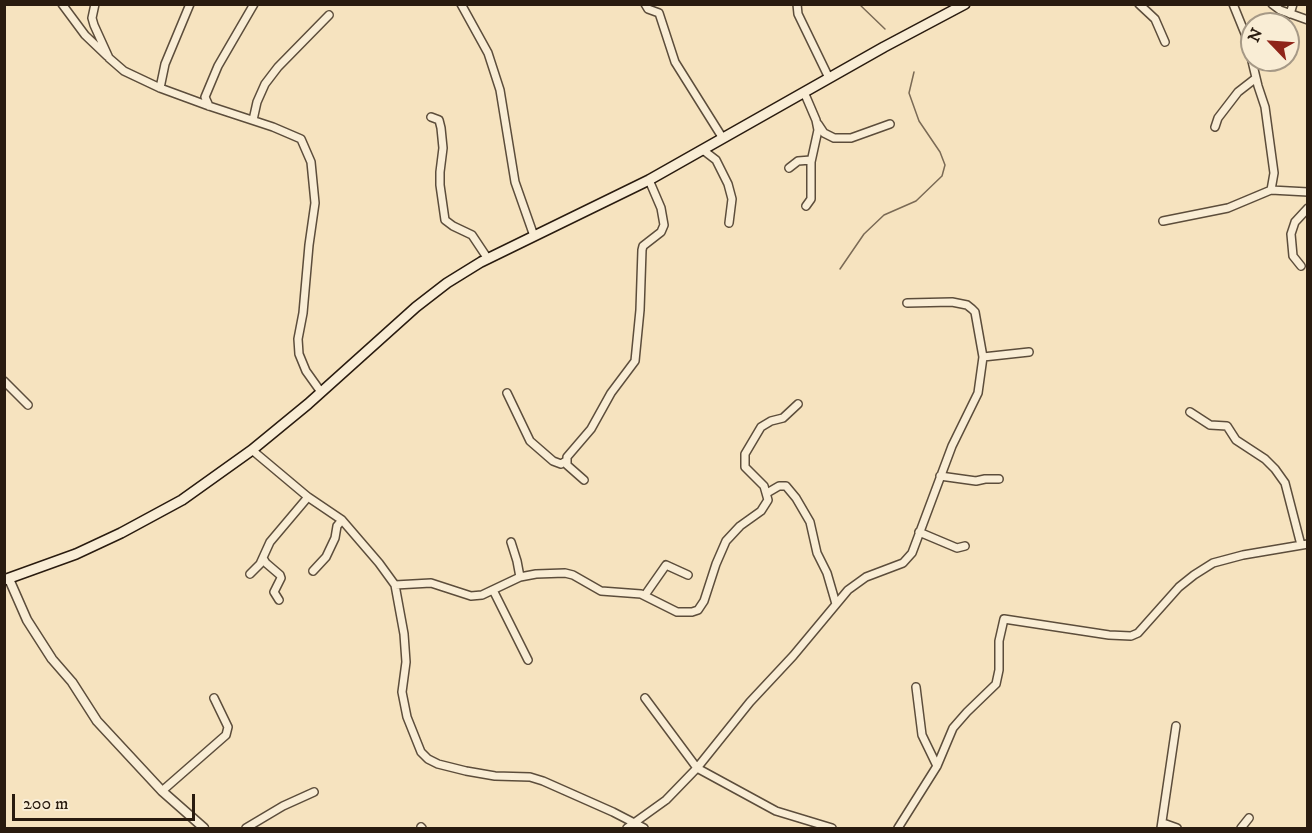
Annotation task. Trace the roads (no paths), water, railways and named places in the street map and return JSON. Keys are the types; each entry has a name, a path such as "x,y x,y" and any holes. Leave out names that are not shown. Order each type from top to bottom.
{"main road":[{"path":"7,580 76,554 182,500 252,450 416,307 447,283 488,259 649,180 722,137 965,4"}],"street":[{"path":"62,4 85,35 124,70 160,88 301,139 311,162 315,203 309,245 307,284 298,339 299,354 306,371 321,392"},
{"path":"95,4 92,18 94,26 109,58"},
{"path":"160,88 165,63 190,4"},
{"path":"209,106 205,97 218,66 254,4"},
{"path":"461,4 488,53 500,90 515,182 534,236"},
{"path":"645,4 648,9 659,14 675,62 722,137"},
{"path":"797,4 798,14 829,78"},
{"path":"1139,4 1155,20 1165,42"},
{"path":"1272,4 1286,12"},
{"path":"1235,5 1246,36 1265,107 1274,173 1271,190"},
{"path":"253,120 257,102 265,84 278,67 329,15"},
{"path":"1215,127 1218,118 1238,92 1256,78"},
{"path":"804,92 824,133 834,138 851,138 890,124"},
{"path":"431,117 439,120 441,128 443,148 440,185 446,220 472,235 488,259"},
{"path":"806,206 812,195 811,160 818,130 816,120"},
{"path":"703,150 716,160 728,184 732,199 729,223"},
{"path":"789,168 798,161 811,160"},
{"path":"507,393 530,441 553,461 561,464 566,461 598,419 611,393 635,361 642,250 643,246 661,232 664,225 661,208 649,180"},
{"path":"1163,221 1228,208 1271,190 1307,193"},
{"path":"1301,266 1293,256 1291,234 1295,222 1308,208"},
{"path":"627,828 666,800 697,768 750,702 855,584 910,557 951,446 978,393 983,357 975,312 967,305 952,302 907,303"},
{"path":"983,357 1029,352"},
{"path":"4,381 28,405"},
{"path":"395,585 431,583 471,596 482,595 520,577 565,573 601,591 645,596 676,612 685,613 698,610 704,601 723,547 740,526 761,511 768,500 760,481 745,467 745,454 761,427 783,418 798,404"},
{"path":"898,828 937,766 953,728 996,684 999,670 999,641 1004,619 1109,635 1131,636 1138,633 1179,587 1213,563 1304,544 1285,483 1275,469 1265,459 1236,440 1227,426 1210,425 1190,412"},
{"path":"252,450 308,497 342,520 380,563 395,585 404,634 406,662 402,692 407,717 421,752 428,759 466,771 495,776 530,777 644,828"},
{"path":"566,461 567,465 584,480"},
{"path":"940,476 976,481 999,479"},
{"path":"767,493 779,486 786,486 796,498 810,522 836,604"},
{"path":"250,574 263,558 270,542 308,497"},
{"path":"313,570 326,557 335,538 337,526 342,520"},
{"path":"919,532 957,548 965,546"},
{"path":"511,542 520,577"},
{"path":"263,558 280,575 281,578 273,592 279,600"},
{"path":"645,596 666,565 688,575"},
{"path":"7,580 27,620 52,659 72,682 98,721 162,791 204,828"},
{"path":"494,590 528,660"},
{"path":"916,687 922,735 937,766"},
{"path":"162,791 226,735 228,727 214,698"},
{"path":"645,698 697,768 771,808 832,828"},
{"path":"1176,726 1162,826 1177,828"},
{"path":"246,828 283,806 314,792"},
{"path":"1241,828 1249,818"}],"waterway":[{"path":"859,4 885,29"},
{"path":"840,269 864,234 884,215 916,201 942,176 945,165 940,152 919,121 909,93 914,72"}]}
